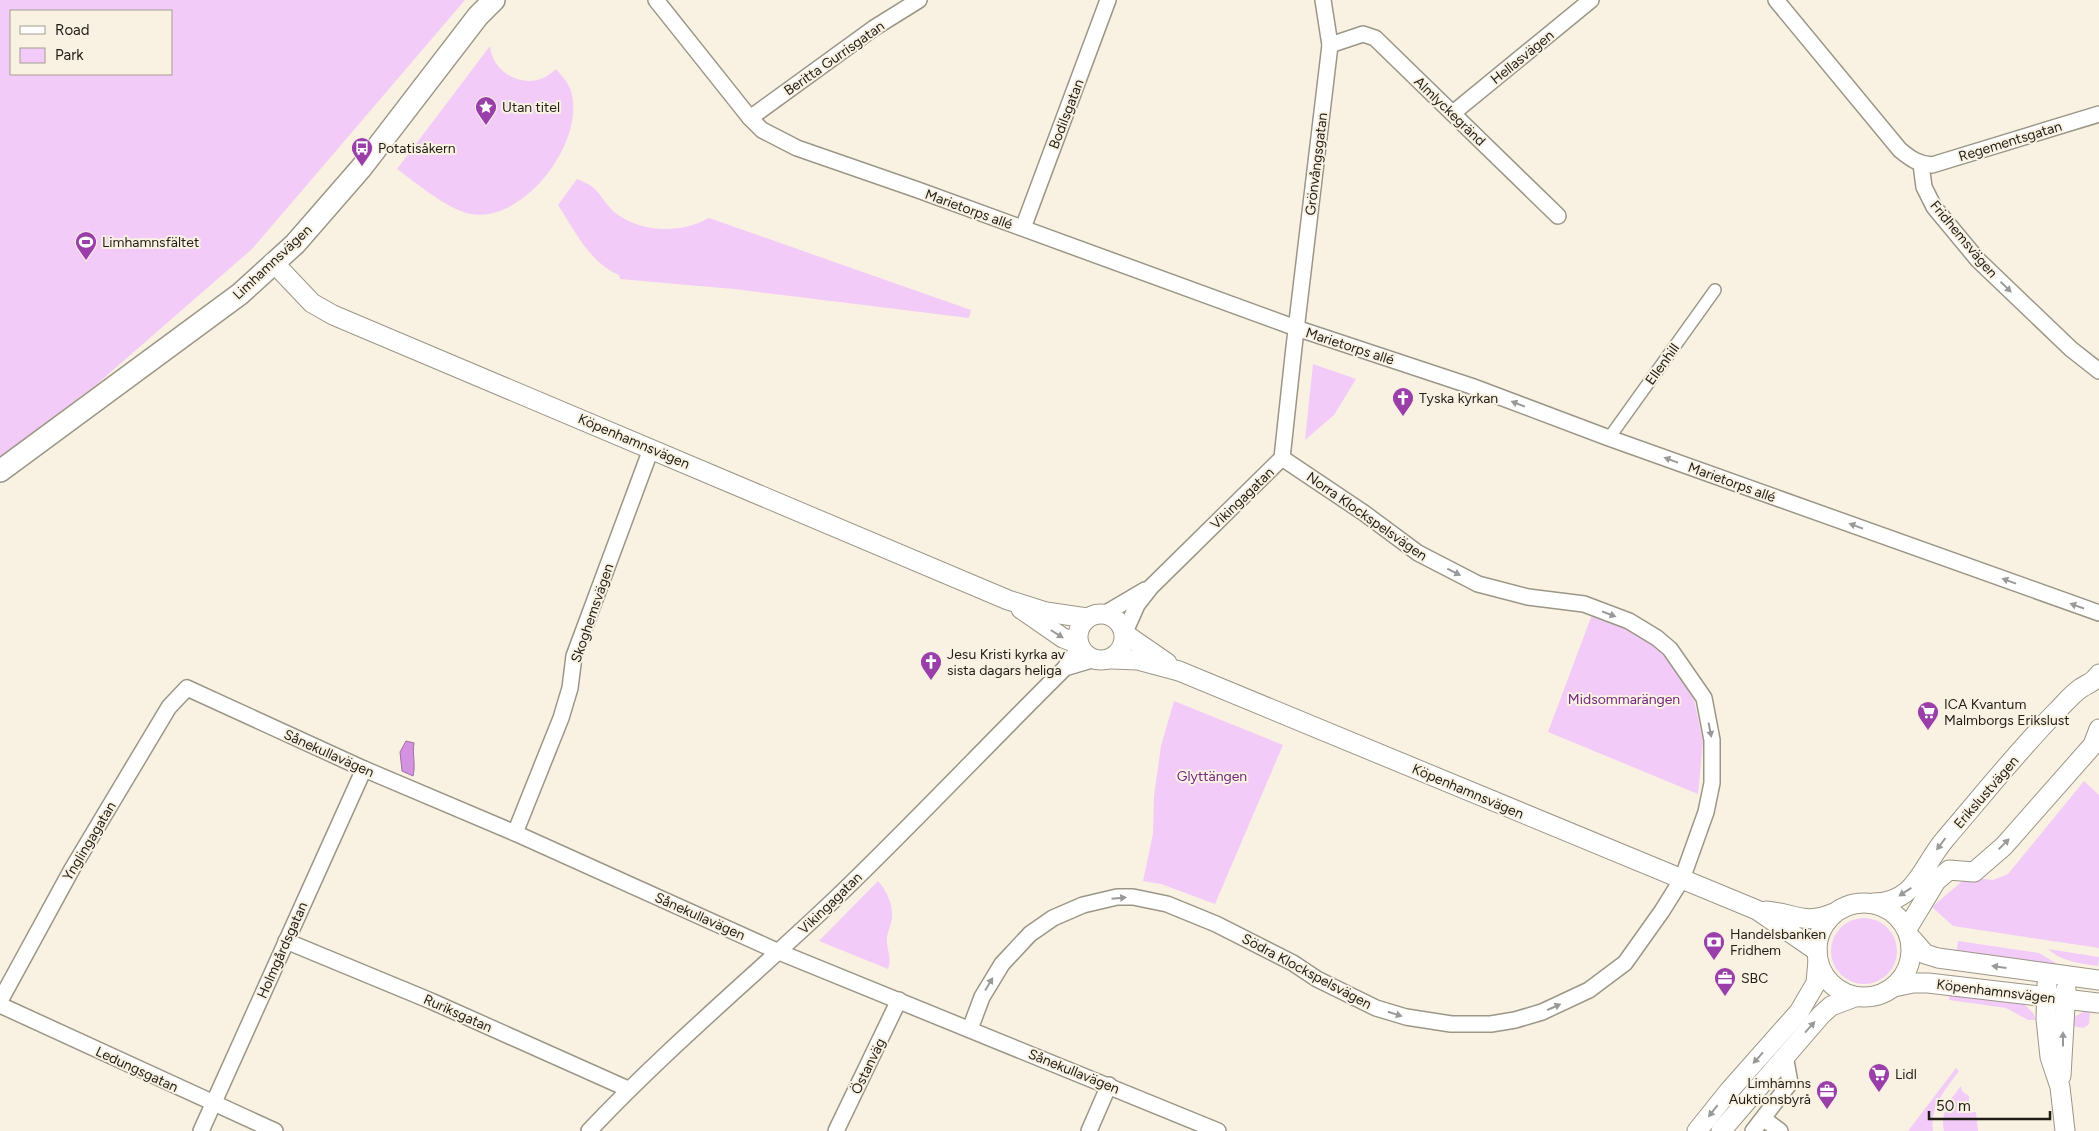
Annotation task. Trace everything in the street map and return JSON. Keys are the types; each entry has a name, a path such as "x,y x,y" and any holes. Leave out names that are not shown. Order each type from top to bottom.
{"main road":[{"name":"Limhamnsvägen","path":"0,471 240,294 295,244 338,196 478,16 494,0"}],"street":[{"name":"Marietorps allé","path":"656,0 750,118 762,130 797,148 1296,328 1471,386 1609,438 2099,613"},
{"name":"Beritta Gurrisgatan","path":"750,118 874,28 919,0"},
{"name":"Bodilsgatan","path":"1023,228 1108,0"},
{"name":"Grönvångsgatan","path":"1296,328 1330,45 1324,0"},
{"name":"Hellasvägen","path":"1453,113 1591,0"},
{"path":"1776,0 1900,150 1912,160 1921,164"},
{"name":"Almlyckegränd","path":"1330,45 1363,34 1375,38 1558,216"},
{"name":"Regementsgatan","path":"1921,164 1932,165 2099,114"},
{"name":"Fridhemsvägen","path":"1921,164 1924,187 1934,207 1971,252 2071,350 2099,371"},
{"name":"Köpenhamnsvägen","path":"273,262 312,303 333,314 1008,600 1046,612 1087,618"},
{"name":"Ellenhill","path":"1609,438 1715,290"},
{"name":"Vikingagatan","path":"1125,633 1137,606 1151,586 1282,458 1296,328"},
{"name":"Skoghemsvägen","path":"515,833 561,718 570,688 574,656 651,449"},
{"name":"Norra Klockspelsvägen","path":"1282,458 1371,518 1418,553 1478,584 1528,597 1584,604 1629,621 1658,638 1670,649 1704,698 1712,740 1712,783 1706,812 1682,879"},
{"name":"Vikingagatan","path":"1106,613 1151,586"},
{"name":"Köpenhamnsvägen","path":"1008,600 1063,638 1079,645"},
{"path":"1099,613 1106,613 1118,620 1125,633 1122,649 1103,659 1083,652 1079,645 1079,630 1087,618 1099,613"},
{"name":"Köpenhamnsvägen","path":"1125,633 1179,671"},
{"name":"Vikingagatan","path":"589,1131 628,1089 779,952 870,865 1064,668 1079,645"},
{"name":"Köpenhamnsvägen","path":"1103,659 1138,660 1179,671 1757,910 1817,955 1823,974 1833,986 1855,997 1873,996 1894,987 1913,983 1928,983 2099,1003"},
{"name":"Vikingagatan","path":"1064,668 1103,659"},
{"name":"Erikslustvägen","path":"1873,903 1892,901 1914,886 1940,844 2056,712 2080,688 2094,682 2099,674"},
{"name":"Sånekullavägen","path":"187,688 364,769 515,833 779,952 1218,1131"},
{"name":"Ynglingagatan","path":"0,1003 72,868 169,707 187,688"},
{"path":"1894,987 1904,975 1911,960 1909,934 1936,881 1949,870 1974,872 2004,846 2093,745 2099,729"},
{"name":"Holmgårdsgatan","path":"201,1131 364,769"},
{"name":"Södra Klockspelsvägen","path":"970,1029 982,997 1002,964 1030,934 1053,918 1083,905 1116,897 1133,897 1167,904 1208,921 1260,946 1317,979 1376,1008 1406,1017 1451,1024 1491,1024 1515,1020 1542,1012 1589,990 1625,963 1682,879"},
{"name":"Köpenhamnsvägen","path":"1757,910 1775,911 1794,918 1812,920 1820,919 1852,904 1873,903 1887,908 1899,917 1909,934 1925,954 1938,958 2099,980"},
{"path":"1697,1131 1729,1091 1799,1012 1816,983 1817,955 1821,930 1834,913"},
{"name":"Ruriksgatan","path":"286,941 431,1001 628,1089"},
{"path":"2048,973 2046,1019 2050,1056 2060,1087"},
{"path":"2065,1131 2060,1087 2066,975"},
{"path":"1721,1131 1785,1055 1828,1009 1840,1002 1855,997"},
{"name":"Östanväg","path":"836,1131 899,1000"},
{"name":"Ledungsgatan","path":"0,1003 213,1104 275,1131"},
{"path":"1753,1131 1764,1119 1790,1082 1785,1055"},
{"path":"1089,1131 1109,1085"},
{"path":"1764,1119 1780,1131"}],"green space":[{"name":"Limhamnsfältet","path":"0,0 465,0 252,249 97,384 0,457"},
{"path":"490,46 496,63 502,70 517,79 534,81 545,77 556,69 570,88 573,111 569,133 560,154 547,175 512,206 491,213 471,214 442,202 397,169"},
{"path":"577,179 594,189 614,212 636,224 661,229 673,229 686,227 709,218 971,310 969,318 734,289 620,279 619,275 608,269 591,254 558,205"},
{"path":"1313,364 1356,379 1334,415 1305,440"},
{"name":"Midsommarängen","path":"1593,612 1628,626 1668,654 1694,700 1703,741 1698,794 1548,732"},
{"name":"Glyttängen","path":"1174,701 1283,745 1215,904 1161,884 1143,881 1153,834 1154,796 1161,746"},
{"path":"2084,781 2099,795 2099,948 1953,926 1932,907 1967,877 1993,880 2008,874"},
{"path":"878,881 888,897 892,911 892,920 887,939 890,959 888,969 819,941"},
{"path":"1858,918 1870,918 1888,927 1895,938 1897,951 1895,964 1888,975 1877,982 1858,984 1845,979 1836,970 1831,957 1831,945 1836,932 1845,923"},
{"path":"1958,941 2039,953 2059,965 2096,970 2096,974 1956,955"},
{"path":"2048,949 2099,957 2098,966 2078,963 2059,957"},
{"path":"1950,991 2023,1003 2034,1014 2035,1020 2028,1020 2006,1008 1949,1000"},
{"path":"2084,1011 2090,1011 2089,1024 2084,1028 2071,1026 2073,1018"},
{"path":"1956,1068 1959,1071 1936,1106 1933,1131 1908,1131"},
{"path":"1961,1086 1962,1091 1969,1096 1969,1112 1976,1112 1978,1131 1944,1131 1943,1118 1945,1112 1950,1101"}],"shaded area":[{"path":"406,741 414,743 413,776 402,771 400,752"}],"place":[{"name":"Utan titel","path":"486,126"},
{"name":"Potatisåkern","path":"362,167"},
{"name":"Limhamnsfältet","path":"86,261"},
{"name":"Tyska kyrkan","path":"1403,417"},
{"name":"Jesu Kristi kyrka av sista dagars heliga","path":"931,681"},
{"name":"ICA Kvantum Malmborgs Erikslust","path":"1928,731"},
{"name":"Handelsbanken Fridhem","path":"1714,961"},
{"name":"SBC","path":"1725,997"},
{"name":"Lidl","path":"1879,1093"},
{"name":"Limhamns Auktionsbyrå","path":"1827,1110"}]}
